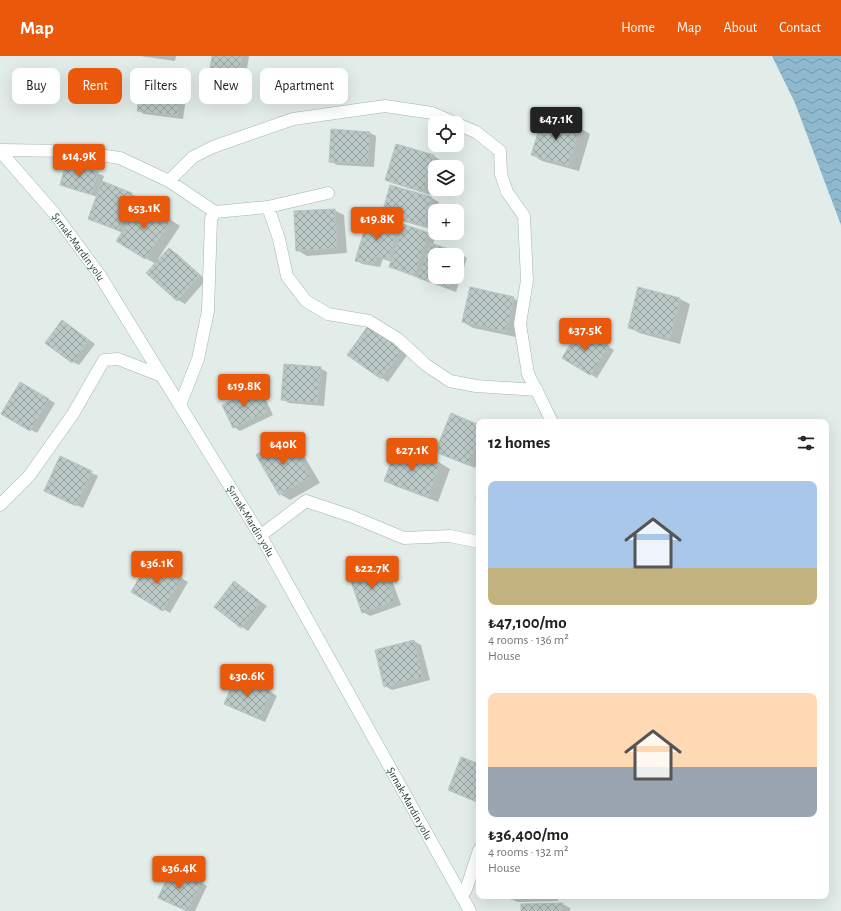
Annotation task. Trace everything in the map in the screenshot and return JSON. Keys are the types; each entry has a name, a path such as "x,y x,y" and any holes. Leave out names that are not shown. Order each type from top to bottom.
{"street":[{"path":"168,181 193,157 213,147 293,119 386,106 432,113 439,116"},
{"path":"464,127 476,132 500,151 501,174 507,192 524,216 527,280 520,324 528,374 551,419"},
{"path":"0,151 72,151 120,158 168,181 214,212 268,207 328,193"},
{"name":"Şırnak-Mardin yolu","path":"0,151 54,213 99,274 260,536 470,911"},
{"path":"268,207 279,239 287,276 306,301 328,314 369,322 398,339 426,365 450,381 476,386 537,390"},
{"path":"180,406 198,359 208,311 210,219 214,212"},
{"path":"0,505 29,476 73,414 104,360 118,359 162,376"},
{"path":"260,536 306,501 352,516 404,538 450,536 476,541"},
{"path":"462,897 467,887 476,859"}],"water":[{"path":"772,56 841,56 841,225 795,103"}],"building":[{"path":"212,56 242,56 240,68 210,68"},
{"path":"138,104 179,104 177,116 137,111"},
{"path":"543,117 580,127 568,166 531,155"},
{"path":"331,129 370,132 368,164 329,162"},
{"path":"396,144 434,155 433,160 428,160 428,175 423,192 385,180"},
{"path":"66,163 98,172 91,194 60,185"},
{"path":"102,181 132,193 118,230 88,219"},
{"path":"390,185 432,197 430,204 428,204 428,212 424,226 382,214"},
{"path":"143,201 171,220 145,259 116,241"},
{"path":"335,209 337,248 296,251 294,211"},
{"path":"368,218 398,224 389,260 376,256 374,264 355,261"},
{"path":"403,224 428,233 415,275 389,267"},
{"path":"430,243 446,248 428,248"},
{"path":"169,248 200,275 177,301 146,273"},
{"path":"428,249 428,281 418,278"},
{"path":"435,284 452,284 450,289"},
{"path":"470,287 514,297 506,332 462,322"},
{"path":"638,287 680,298 670,339 628,328"},
{"path":"62,320 89,340 72,363 45,343"},
{"path":"368,326 402,350 381,379 347,355"},
{"path":"580,328 609,346 590,375 562,358"},
{"path":"284,364 321,367 317,403 281,400"},
{"path":"20,382 49,399 30,431 1,414"},
{"path":"256,389 267,412 233,428 222,405"},
{"path":"451,413 476,424 476,445 468,465 435,452"},
{"path":"287,437 310,477 279,495 256,455"},
{"path":"397,446 440,463 428,497 384,481"},
{"path":"60,456 92,471 76,506 44,491"},
{"path":"150,559 182,577 163,611 131,592"},
{"path":"383,567 394,601 362,613 350,579"},
{"path":"234,581 261,602 241,628 214,607"},
{"path":"414,640 423,677 384,687 375,650"},
{"path":"236,676 271,692 259,719 224,704"},
{"path":"461,757 476,763 476,802 448,790"},
{"path":"172,868 201,882 187,911 158,898"},
{"path":"563,903 563,911 521,911 521,904"}]}
